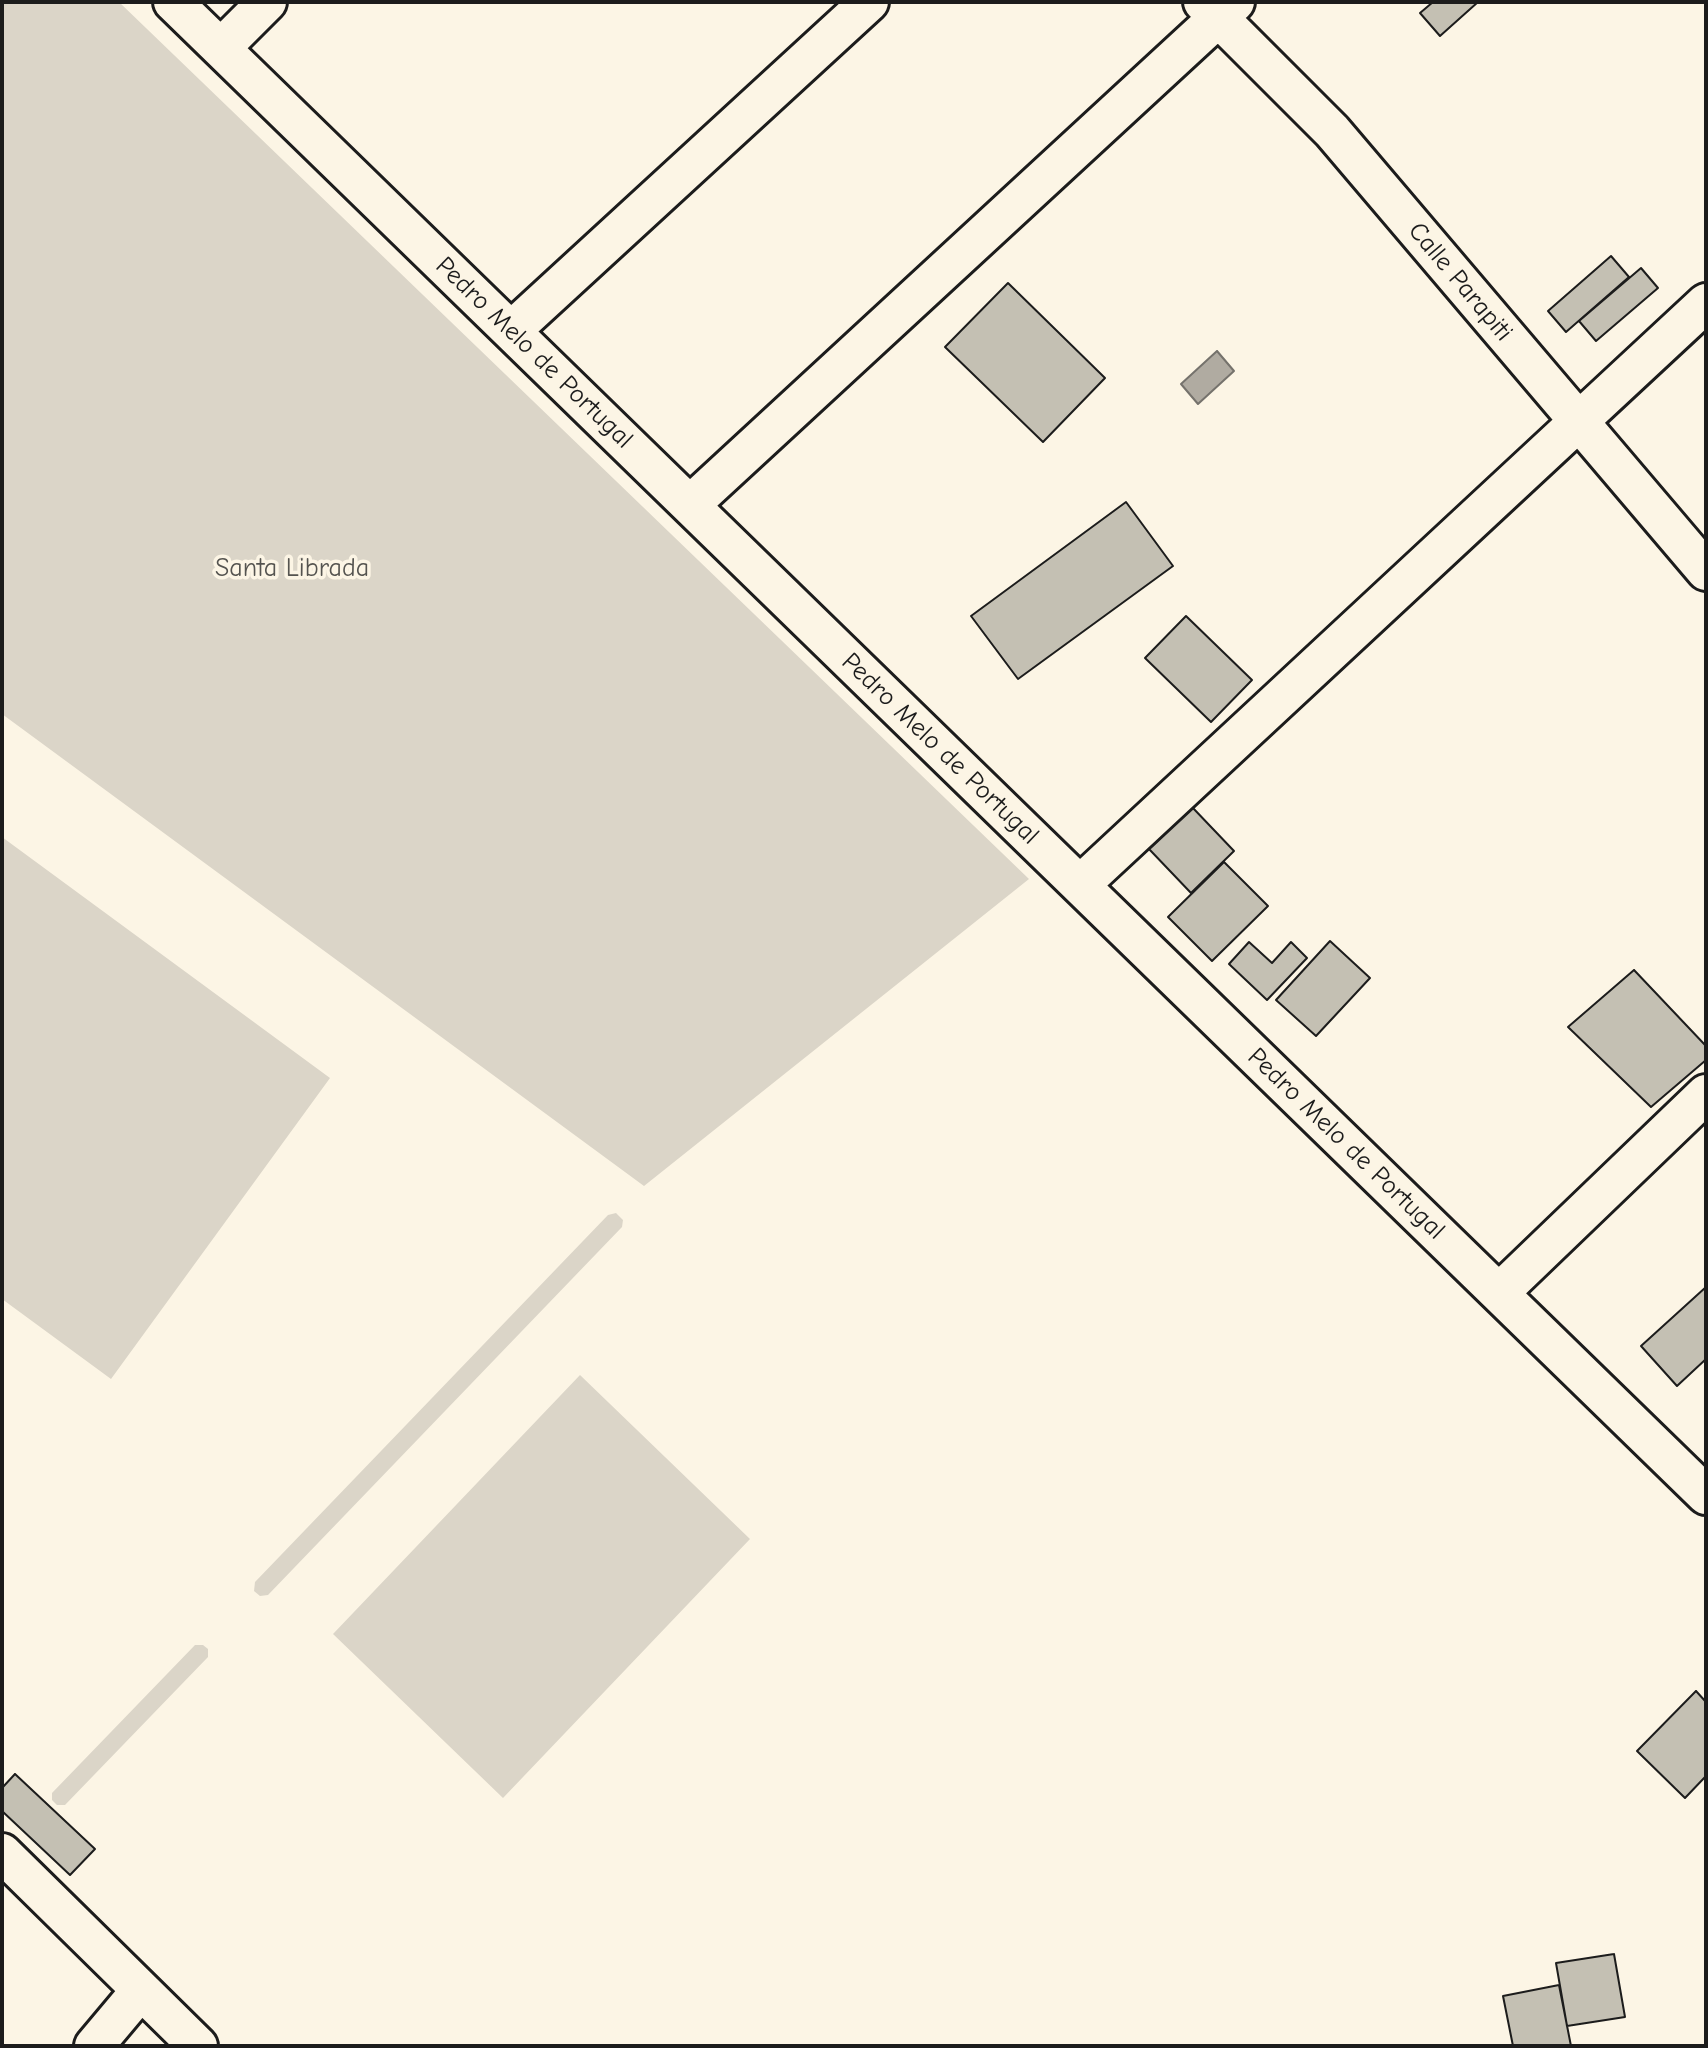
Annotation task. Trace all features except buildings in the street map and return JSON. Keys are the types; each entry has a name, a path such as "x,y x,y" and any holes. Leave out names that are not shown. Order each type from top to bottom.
{"street":[{"name":"Pedro Melo de Portugal","path":"173,2 1706,1495"},
{"path":"221,48 267,2"},
{"path":"511,331 869,2"},
{"path":"690,505 1219,7"},
{"name":"Calle Parapiti","path":"1219,7 1332,131 1706,571"},
{"path":"1080,885 1706,303"},
{"path":"1499,1293 1706,1094"},
{"path":"9,1870 141,1990 198,2046"},
{"path":"94,2046 141,1990"}],"green space":[{"name":"Santa Librada","path":"2,2 119,2 1029,879 644,1186 2,714"},
{"path":"2,837 330,1078 111,1379 2,1299"},
{"path":"616,1213 623,1220 622,1227 268,1595 260,1596 254,1591 255,1582 608,1215"},
{"path":"580,1375 750,1539 503,1798 333,1634"},
{"path":"195,1645 203,1645 208,1649 208,1657 65,1805 57,1805 52,1800 52,1793"}],"shaded area":[{"path":"1217,351 1234,371 1198,404 1181,384"}]}
